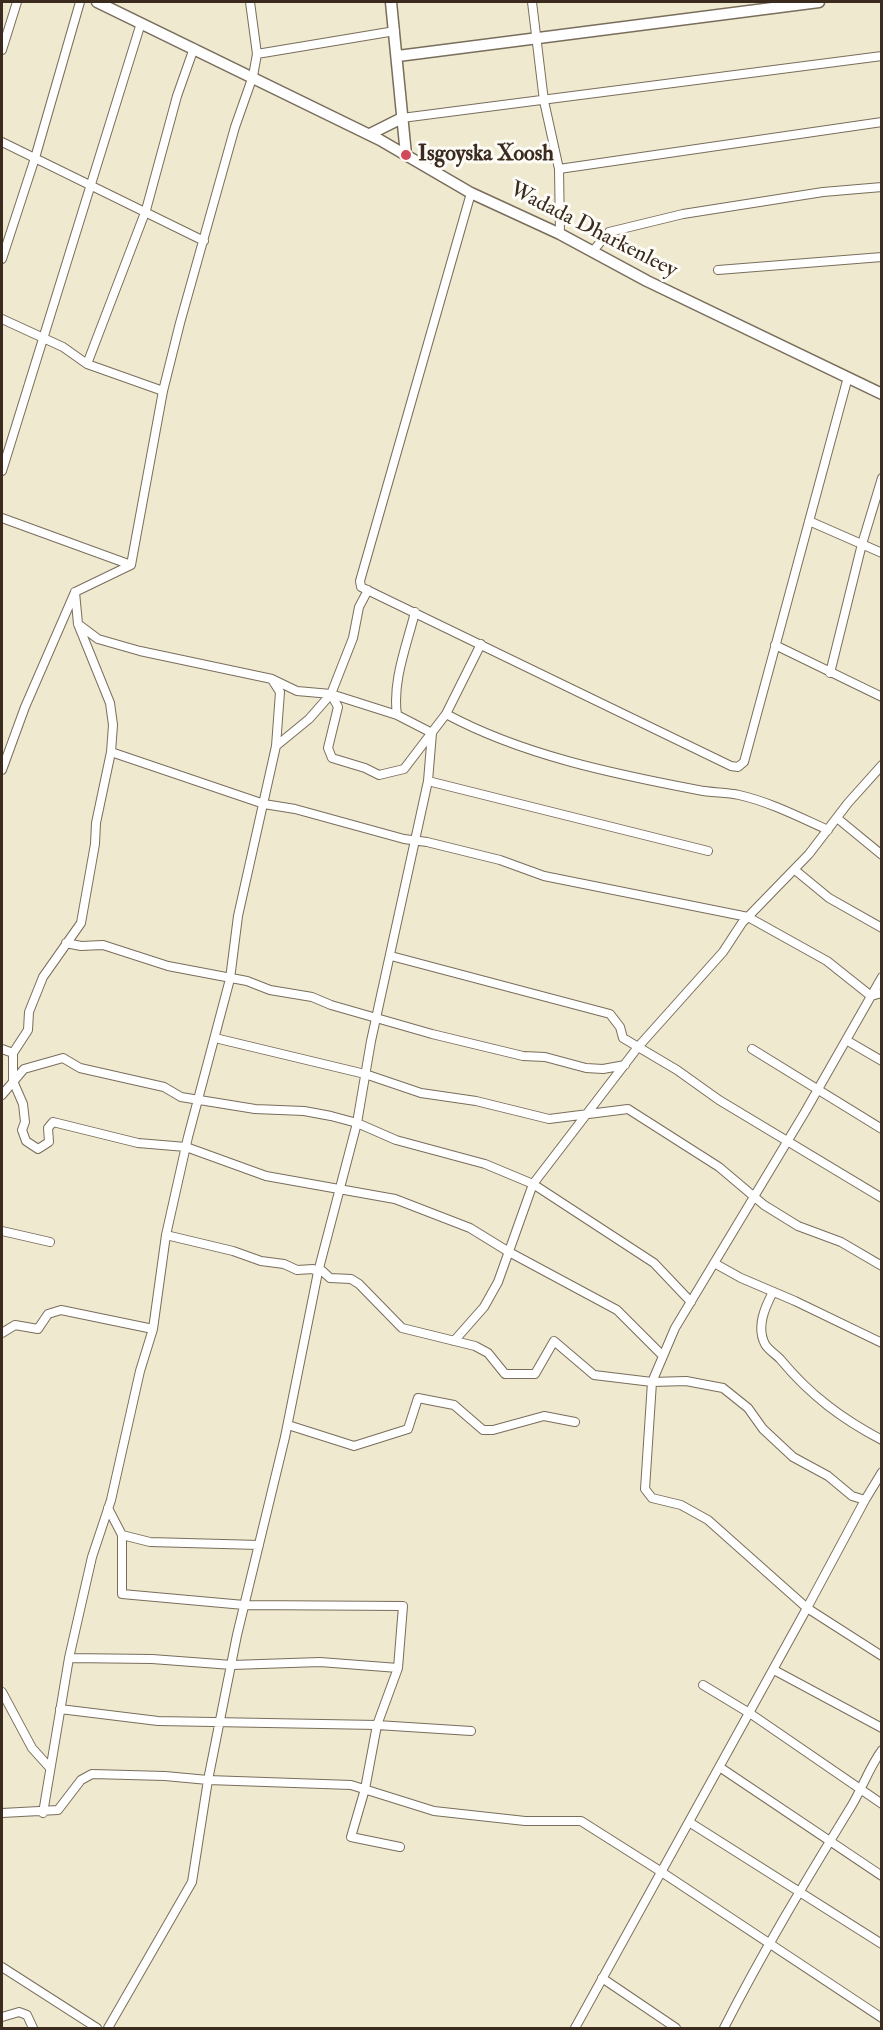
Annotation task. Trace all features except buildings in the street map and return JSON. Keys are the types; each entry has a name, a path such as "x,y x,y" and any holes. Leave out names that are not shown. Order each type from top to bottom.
{"main road":[{"name":"Wadada Dharkenleey","path":"97,2 114,6 141,23 370,134 471,193 560,234 592,252 882,394"},
{"path":"391,2 406,155"},
{"path":"398,56 819,2"},
{"path":"370,134 402,118"}],"street":[{"path":"2,50 17,2"},
{"path":"2,260 35,158 80,2"},
{"path":"131,565 163,390 235,127 253,76 257,54 250,2"},
{"path":"532,2 544,101 560,169 560,234"},
{"path":"2,467 141,23"},
{"path":"257,54 395,31"},
{"path":"87,364 146,210 177,96 194,48"},
{"path":"402,118 882,56"},
{"path":"560,169 882,122"},
{"path":"2,142 146,210 204,241"},
{"path":"592,252 609,232 683,214 823,192 882,187"},
{"path":"471,193 360,581 361,587 738,768 744,762 848,377"},
{"path":"718,270 882,257"},
{"path":"2,319 63,347 87,364 163,390"},
{"path":"830,673 862,544 882,478"},
{"path":"2,518 131,565"},
{"path":"809,521 882,553"},
{"path":"2,770 25,707 75,592 131,565"},
{"path":"276,746 309,720 331,694 353,638 359,607 368,590"},
{"path":"75,592 78,624 110,703 111,752 102,790 81,923 43,977 29,1012 28,1030 13,1053 13,1081 23,1104 25,1122 22,1130 26,1141 38,1149 49,1142 48,1128 53,1122 138,1143 186,1146 266,1176 339,1191 395,1199 470,1228 509,1252 617,1310 663,1356"},
{"path":"397,715 396,688 415,612"},
{"path":"78,624 98,639 272,679 297,690 331,694 397,715 432,733"},
{"path":"331,694 338,707 328,748 332,758 365,768 379,775 393,773 404,769 446,714 481,644"},
{"path":"775,645 830,673 881,695"},
{"path":"43,1812 69,1658 92,1557 108,1508 140,1371 153,1329 166,1234 186,1146 230,979 238,916 276,746 280,692 272,679"},
{"path":"446,714 466,725 563,758 696,790 736,794 773,804 828,830"},
{"path":"108,2028 192,1882 219,1720 244,1605 288,1425 319,1270 357,1124 365,1074 428,781 432,733"},
{"path":"111,752 264,804 295,809 415,841 500,860 544,876 748,917 826,961 872,996"},
{"path":"454,1341 484,1308 498,1282 533,1184 638,1047 723,952 748,917 795,870 882,765"},
{"path":"428,781 708,851"},
{"path":"837,818 882,855"},
{"path":"795,870 829,898 882,927"},
{"path":"66,943 81,946 103,945 168,966 270,990 312,997 331,1005 432,1034 523,1056 546,1057 586,1068 603,1069 625,1065"},
{"path":"391,956 610,1014 620,1027 623,1038 787,1142 882,1198"},
{"path":"882,977 787,1142 675,1328 652,1382 645,1489 652,1498 681,1505 708,1520 807,1608 882,1656"},
{"path":"872,996 882,993"},
{"path":"215,1038 365,1074 421,1093 476,1101 549,1119 577,1117 588,1112 628,1109 719,1167 764,1205 798,1226 841,1242 882,1266"},
{"path":"846,1040 882,1061"},
{"path":"752,1048 817,1091 882,1129"},
{"path":"2,1049 13,1053"},
{"path":"2,1095 24,1069 63,1058 80,1068 164,1087 181,1097 272,1111 304,1111 357,1124 396,1140 485,1164 533,1184 654,1263 691,1302"},
{"path":"2,1232 50,1242"},
{"path":"166,1234 233,1251 261,1261 284,1264 297,1270 313,1269 319,1270 330,1278 351,1279 359,1284 402,1328 475,1346 488,1353 505,1374 535,1374 554,1341 594,1375 652,1382 686,1381 723,1388 748,1408 763,1429 793,1457 828,1476 852,1496 865,1500"},
{"path":"714,1263 741,1278 882,1343"},
{"path":"773,1292 766,1306 761,1326 765,1344 812,1394 848,1422 882,1440"},
{"path":"2,1333 15,1325 38,1329 48,1314 61,1310 153,1329"},
{"path":"288,1425 345,1446 362,1446 408,1429 418,1398 454,1405 483,1430 493,1430 544,1416 575,1422"},
{"path":"575,2028 660,1870 751,1714 882,1472"},
{"path":"108,1508 122,1535 122,1594 244,1605 403,1606 398,1668 377,1725 365,1789 351,1838 400,1846"},
{"path":"122,1535 150,1542 259,1545"},
{"path":"69,1658 152,1659 232,1665 321,1662 398,1668"},
{"path":"774,1670 882,1728"},
{"path":"703,1685 751,1714 882,1804"},
{"path":"2,1692 32,1748 50,1768"},
{"path":"60,1709 158,1721 219,1720 377,1725 471,1731"},
{"path":"724,2028 767,1943 851,1808 870,1766 882,1749"},
{"path":"721,1768 882,1876"},
{"path":"2,1814 10,1811 58,1810 81,1780 92,1774 351,1785 435,1811 525,1821 581,1821 660,1870 882,2018"},
{"path":"689,1822 882,1944"},
{"path":"2,1967 98,2028"},
{"path":"602,1978 676,2028"},
{"path":"2,2017 19,2012 27,2015 33,2028"}],"place":[{"name":"Isgoyska Xoosh","path":"406,155"}]}
